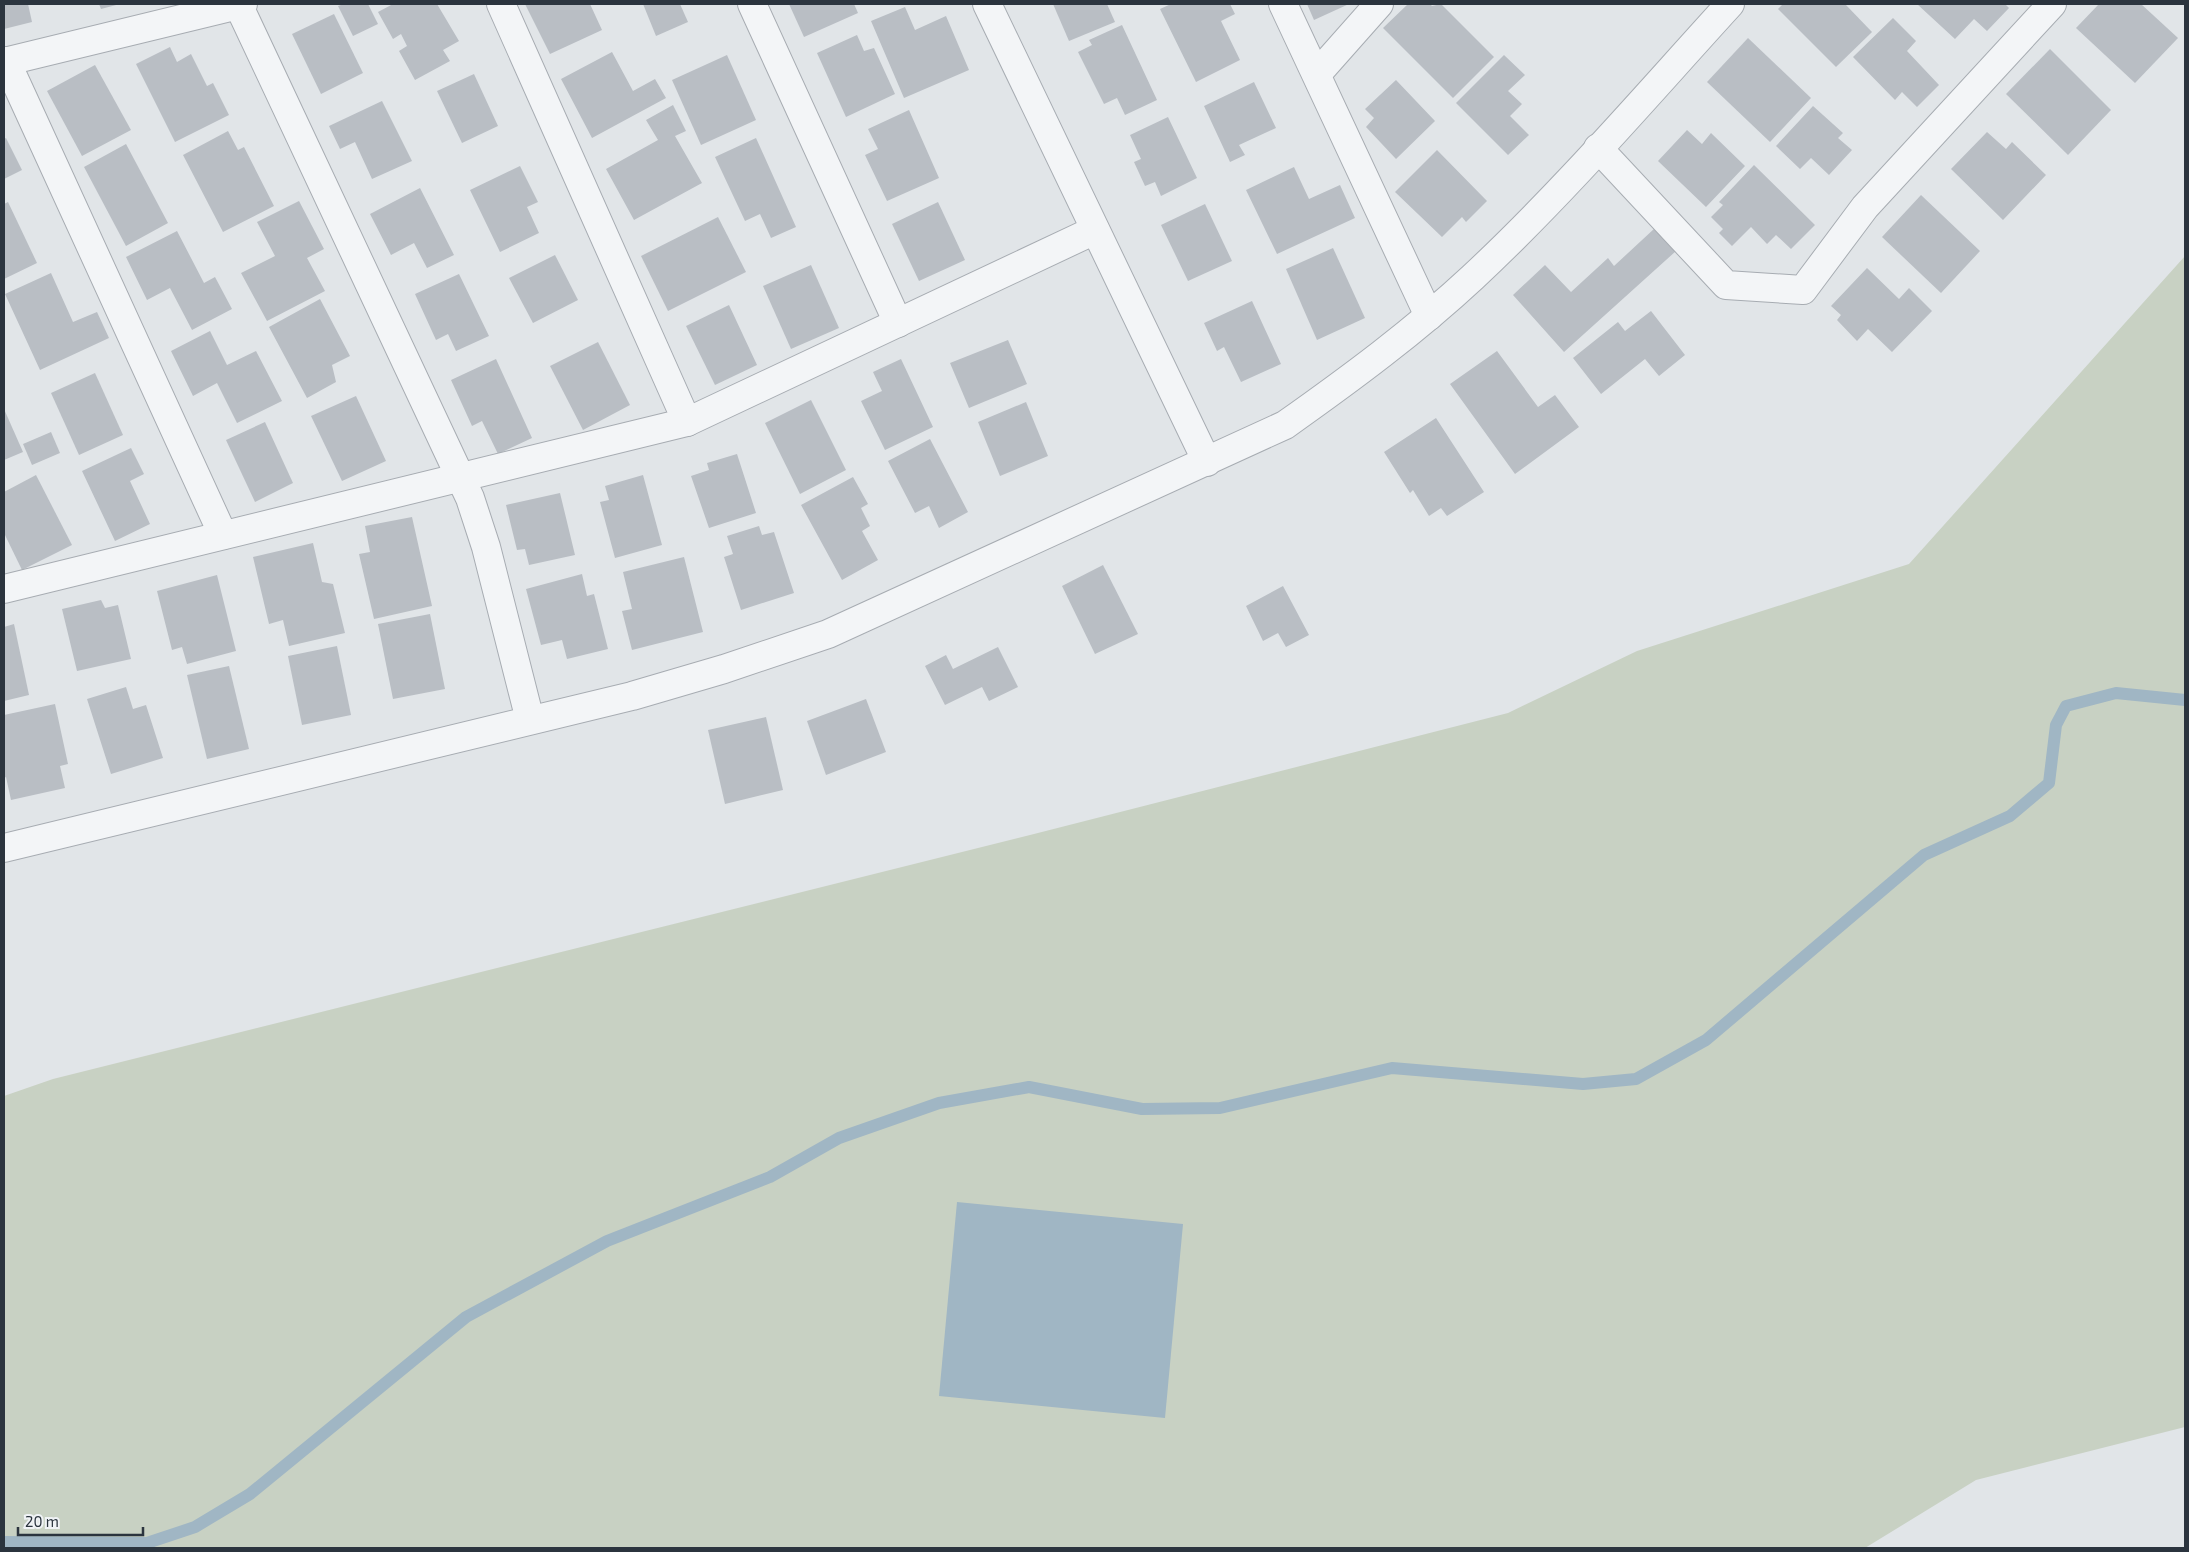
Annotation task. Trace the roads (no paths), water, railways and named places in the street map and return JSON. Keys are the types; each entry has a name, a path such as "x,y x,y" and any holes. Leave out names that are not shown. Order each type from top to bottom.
{"street":[{"path":"223,535 5,61 240,4 461,477 486,547 530,720"},
{"path":"501,4 687,422"},
{"path":"752,4 898,324"},
{"path":"987,4 1207,462"},
{"path":"1283,4 1428,316"},
{"path":"1317,74 1379,4"},
{"path":"4,848 678,683 828,634 1285,425 1336,389 1428,316 1472,278 1545,207 1730,4"},
{"path":"1598,148 1726,285 1803,290 1865,207 2052,4"},
{"path":"4,589 687,422 1095,230"}],"water":[{"path":"957,1202 1183,1224 1165,1418 939,1396"}],"waterway":[{"path":"4,1542 147,1543 195,1527 250,1494 466,1317 607,1241 770,1177 839,1138 939,1103 1029,1087 1142,1109 1220,1108 1392,1068 1583,1084 1636,1079 1706,1040 1924,855 2010,816 2049,783 2056,725 2066,706 2116,693 2185,700"}]}
